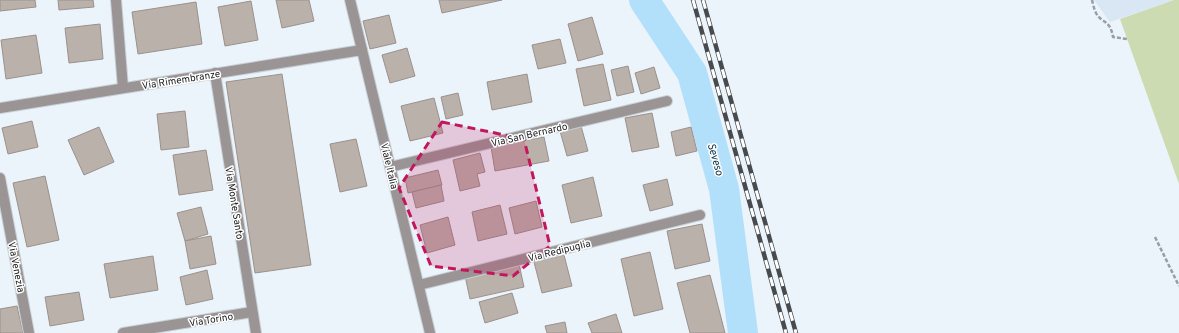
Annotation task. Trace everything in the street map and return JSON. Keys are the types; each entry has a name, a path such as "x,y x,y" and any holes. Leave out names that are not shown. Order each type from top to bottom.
{"street":[{"path":"116,0 123,88"},
{"name":"Viale Italia","path":"350,0 430,333"},
{"name":"Via Rimembranze","path":"0,108 362,50"},
{"name":"Via Monte Santo","path":"215,73 256,333"},
{"name":"Via San Bernardo","path":"390,167 667,101"},
{"name":"Via Venezia","path":"0,178 29,333"},
{"name":"Via Redipuglia","path":"419,285 700,215"},
{"name":"Via Torino","path":"123,333 252,312"}],"path":[{"path":"1092,0 1096,14 1106,21 1112,29 1113,37 1127,39"},
{"path":"1155,237 1179,286"}],"highlighted area":[{"path":"442,122 524,139 550,246 513,276 431,266 399,188"}],"shaded area":[{"path":"1094,0 1174,0 1110,22"}],"green space":[{"path":"1174,0 1179,0 1179,184 1120,19"}],"building":[{"path":"0,0 35,0 36,7 0,11"},
{"path":"58,0 93,0 94,7 59,10"},
{"path":"276,0 309,0 314,21 282,28"},
{"path":"439,0 502,0 442,13"},
{"path":"251,1 258,40 225,46 218,7"},
{"path":"196,2 202,44 138,54 132,12"},
{"path":"389,15 396,43 370,49 363,21"},
{"path":"592,17 603,54 578,61 568,24"},
{"path":"100,24 103,59 69,63 65,28"},
{"path":"36,35 42,73 6,79 1,40"},
{"path":"560,39 566,63 538,69 532,45"},
{"path":"407,48 415,76 390,83 382,55"},
{"path":"603,64 611,100 584,106 576,69"},
{"path":"628,66 634,92 617,96 611,70"},
{"path":"654,67 660,88 641,94 635,73"},
{"path":"282,74 311,265 255,273 226,82"},
{"path":"527,74 532,102 492,110 487,82"},
{"path":"458,93 463,115 446,119 441,97"},
{"path":"434,98 443,133 410,141 401,106"},
{"path":"185,111 189,147 161,150 157,114"},
{"path":"652,113 659,147 632,152 625,118"},
{"path":"32,121 38,147 8,154 2,128"},
{"path":"581,126 588,151 567,156 560,131"},
{"path":"99,127 114,162 84,175 68,140"},
{"path":"691,127 697,151 676,156 671,132"},
{"path":"544,137 549,161 495,171 491,147"},
{"path":"356,139 367,186 340,192 330,144"},
{"path":"206,150 213,190 179,195 173,155"},
{"path":"480,153 485,172 477,174 480,186 460,191 453,160"},
{"path":"438,170 442,185 408,193 405,178"},
{"path":"45,176 59,240 27,247 13,183"},
{"path":"593,177 602,216 571,223 562,185"},
{"path":"667,179 673,205 650,211 643,185"},
{"path":"441,185 444,201 416,208 412,192"},
{"path":"536,201 542,227 515,234 509,208"},
{"path":"500,205 507,234 478,241 472,212"},
{"path":"201,207 208,234 185,241 177,213"},
{"path":"448,217 455,245 427,253 420,225"},
{"path":"702,224 710,261 675,269 667,231"},
{"path":"211,236 216,264 190,269 185,241"},
{"path":"650,252 663,309 634,316 621,259"},
{"path":"564,255 572,286 542,293 534,262"},
{"path":"153,256 158,290 110,298 104,264"},
{"path":"519,264 524,287 470,299 465,276"},
{"path":"207,270 213,299 186,305 180,277"},
{"path":"710,275 725,333 690,333 677,283"},
{"path":"79,292 84,320 50,326 45,297"},
{"path":"512,293 518,313 485,323 479,302"},
{"path":"17,306 23,333 0,333 0,309"},
{"path":"616,314 622,333 592,333 588,323"},
{"path":"565,322 567,333 547,333 545,326"}],"waterway":[{"name":"Seveso","path":"644,0 692,73 724,189 743,333"}],"railway":[{"path":"693,0 786,333"},
{"path":"703,0 796,333"}]}
